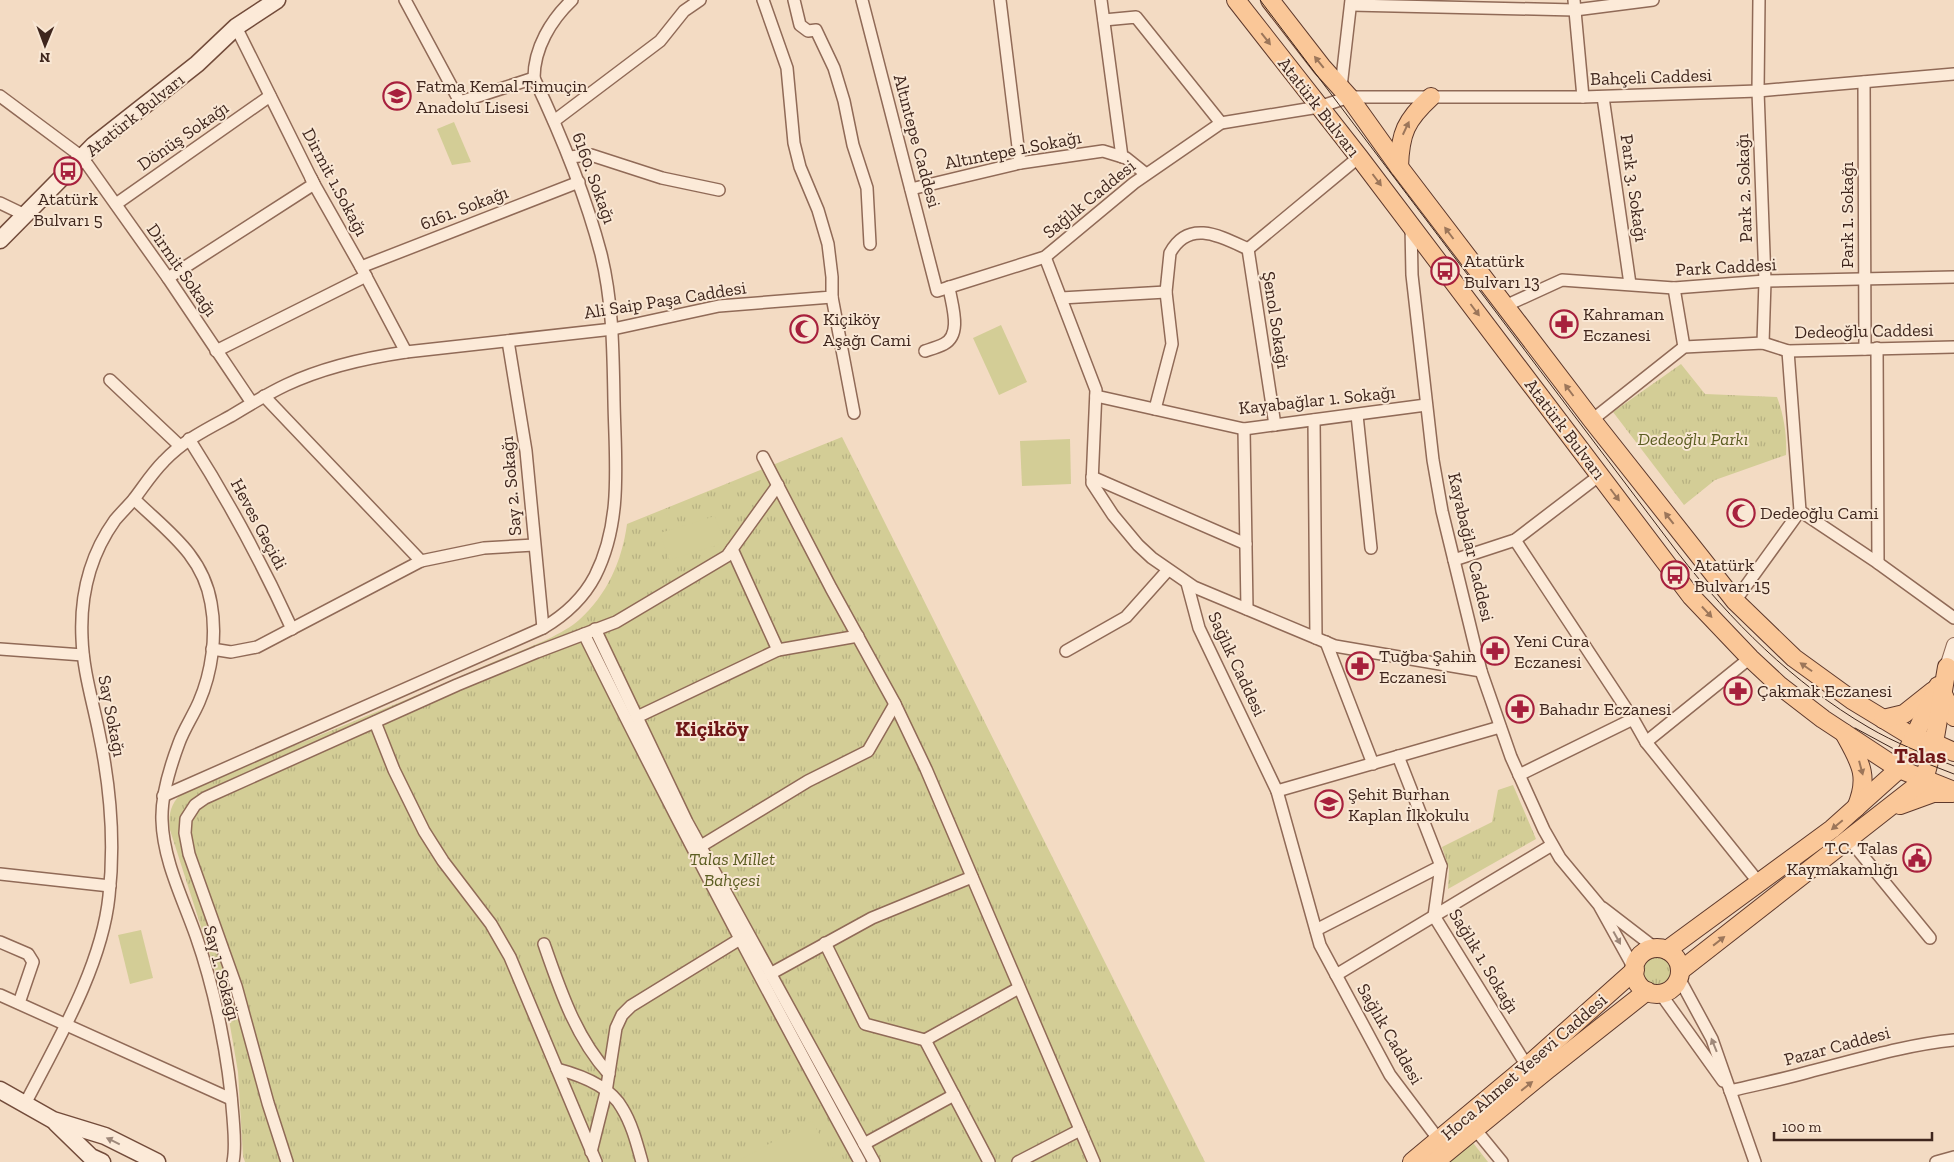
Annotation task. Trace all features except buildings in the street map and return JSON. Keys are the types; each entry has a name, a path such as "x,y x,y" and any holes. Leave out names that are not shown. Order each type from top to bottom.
{"main road":[{"name":"Atatürk Bulvarı","path":"0,240 94,145 198,64 236,27 277,0"},
{"name":"Atatürk Bulvarı","path":"1236,0 1360,157 1691,596 1750,658 1780,686 1823,719 1899,768 1954,792"},
{"name":"Atatürk Bulvarı","path":"1270,0 1322,67 1345,92 1399,167 1592,420 1735,601 1794,658 1852,700 1913,737 1934,743 1954,752"},
{"path":"1399,167 1399,147 1405,128 1416,111 1431,97"},
{"path":"1940,690 1913,737 1899,768 1832,829 1760,884 1661,949 1648,950 1639,958 1635,970 1638,983 1654,992 1672,988 1680,975 1924,780 1934,743 1940,690 1947,667"},
{"path":"1883,719 1904,714 1940,690"},
{"path":"1940,690 1954,717"},
{"path":"1842,730 1861,763 1864,779 1862,796 1856,808"},
{"path":"1871,821 1903,804 1933,793 1954,792"},
{"path":"1661,949 1677,959 1680,975"},
{"name":"Hoca Ahmet Yesevi Caddesi","path":"1412,1162 1527,1066 1635,970"},
{"name":"Hoca Ahmet Yesevi Caddesi","path":"1437,1161 1547,1070 1654,992"},
{"path":"0,1090 52,1120 93,1160"},
{"path":"52,1120 105,1136 157,1162"}],"street":[{"path":"404,0 460,102 534,78 537,56 544,38 555,20 572,0"},
{"path":"554,121 660,41 684,11 700,0"},
{"path":"765,0 787,68 794,143 802,173 818,210 828,244 832,277 832,297 854,413"},
{"path":"794,0 800,25 808,31 816,30 834,68 844,101 853,145 867,188 870,244"},
{"name":"Altıntepe Caddesi","path":"862,0 937,291 949,287"},
{"path":"1000,0 1020,163"},
{"path":"1101,0 1122,157"},
{"path":"1345,92 1351,3 1574,5 1653,0"},
{"name":"Park 2. Sokağı","path":"1759,0 1758,91 1765,281 1763,343"},
{"path":"1574,5 1583,98"},
{"path":"1104,20 1136,17 1221,123"},
{"name":"Dirmit 1.Sokağı","path":"236,27 312,180 364,272 406,352"},
{"path":"168,278 312,180 236,27"},
{"name":"Bahçeli Caddesi","path":"1345,92 1431,97 1583,98 1758,91 1954,74"},
{"name":"6160. Sokağı","path":"163,796 543,628 567,612 585,592 596,574 610,534 616,492 613,333 609,290 603,260 579,182 534,78"},
{"name":"Park 1. Sokağı","path":"1864,82 1865,349"},
{"name":"Sağlık Caddesi","path":"1345,92 1319,107 1221,123 1134,183 1045,258 1096,390 1092,483 1102,500 1125,530 1152,558 1187,583 1199,628 1277,791 1320,945 1390,1075 1439,1140"},
{"name":"Dirmit Sokağı","path":"0,96 82,157 168,278 252,403"},
{"name":"Dönüş Sokağı","path":"116,204 270,96"},
{"name":"Park 3. Sokağı","path":"1602,97 1630,284"},
{"name":"Altıntepe 1.Sokağı","path":"911,188 1020,163 1102,151 1122,157 1146,174"},
{"path":"569,157 591,154 662,178 719,190"},
{"path":"1155,409 1172,344 1166,292 1170,252 1182,238 1197,233 1214,233 1248,249 1360,157"},
{"name":"6161. Sokağı","path":"216,351 364,272 579,182"},
{"path":"0,203 25,215"},
{"name":"Kayabağlar Caddesi","path":"1411,226 1412,275 1426,406 1437,483 1480,671 1519,775 1552,845 1570,871 1599,906 1635,970"},
{"name":"Şenol Sokağı","path":"1248,249 1275,425"},
{"path":"925,351 946,344 952,335 955,324 949,287 1045,258"},
{"name":"Park Caddesi","path":"1505,306 1562,280 1674,288 1765,281 1954,277"},
{"path":"1592,420 1684,347 1674,288"},
{"path":"1061,298 1166,292"},
{"name":"Ali Saip Paşa Caddesi","path":"264,396 332,368 406,352 508,341 613,333 719,306 832,297"},
{"name":"Say 2. Sokağı","path":"508,341 526,451 543,628"},
{"name":"Dedeoğlu Caddesi","path":"1684,347 1763,343 1788,351 1954,347"},
{"path":"1877,348 1878,563"},
{"path":"1735,601 1800,512 1788,351"},
{"name":"Heves Geçidi","path":"110,380 185,442 234,512 292,629"},
{"path":"264,396 421,561"},
{"name":"Say Sokağı","path":"25,1104 66,1024 97,951 106,915 110,886 110,828 105,770 83,656 82,608 90,570 107,532 153,472 185,442 264,396"},
{"name":"Kayabağlar 1. Sokağı","path":"1096,396 1244,429 1426,406"},
{"path":"1357,414 1371,548"},
{"path":"1314,420 1321,640 1373,764"},
{"path":"1244,429 1247,609"},
{"path":"763,457 895,704 926,769 1094,1162"},
{"path":"1454,560 1515,540 1600,475"},
{"path":"1092,477 1246,544"},
{"path":"288,1162 268,1103 236,986 188,854 185,824 191,810 205,798 375,722 537,652 616,622 727,556 778,485"},
{"name":"Say 1. Sokağı","path":"134,499 192,555 206,581 211,602 212,649 204,687 179,743 163,796 162,821 165,846 204,964 219,1026 231,1099 234,1160"},
{"path":"1800,512 1878,563 1954,618"},
{"path":"1515,540 1633,719 1646,742 1760,884"},
{"path":"212,649 231,652 249,650 421,561 484,548 534,545"},
{"path":"732,549 778,650"},
{"path":"1066,651 1126,617 1168,570"},
{"path":"1187,583 1335,646 1480,671"},
{"path":"595,629 701,846 874,1162"},
{"path":"584,634 656,781 765,989 860,1162"},
{"path":"638,717 778,650 858,636"},
{"path":"1947,667 1954,645"},
{"path":"0,649 83,656"},
{"path":"1646,742 1750,658"},
{"path":"701,846 808,781 868,751 895,704"},
{"path":"1519,775 1633,719"},
{"path":"375,722 394,770 424,831 443,862 491,924 510,957 594,1157"},
{"path":"1277,791 1500,727"},
{"name":"Sağlık 1. Sokağı","path":"1398,756 1441,866 1434,916 1527,1066"},
{"path":"1849,839 1930,938"},
{"path":"1336,975 1552,845"},
{"path":"1316,930 1441,866"},
{"path":"0,874 110,886"},
{"path":"770,974 872,918 972,877"},
{"name":"Kayabağlar Caddesi","path":"1599,906 1661,949"},
{"path":"594,1157 616,1028 626,1010 740,939"},
{"path":"0,942 28,954 32,958 33,966 18,1003"},
{"path":"825,943 865,1024 925,1040 1019,988"},
{"path":"544,944 563,999 590,1051 608,1074"},
{"path":"1680,975 1712,1039 1755,1162"},
{"path":"1654,992 1730,1091"},
{"path":"0,995 231,1099"},
{"path":"925,1040 989,1162"},
{"name":"Pazar Caddesi","path":"1730,1091 1878,1053 1954,1040"},
{"path":"557,1068 583,1077 606,1092 622,1106 642,1162"},
{"path":"864,1144 954,1095"},
{"path":"1475,1129 1502,1162"},
{"path":"1018,1162 1080,1130"},
{"path":"1936,1162 1954,1157"}],"green space":[{"path":"454,122 471,162 452,165 437,129"},
{"path":"1001,325 1027,382 999,395 973,338"},
{"name":"Dedeoğlu Parkı","path":"1681,364 1705,394 1777,397 1782,411 1786,440 1786,455 1715,480 1684,505 1613,412"},
{"name":"Talas Millet Bahçesi","path":"842,437 1205,1162 245,1162 243,1156 238,1072 227,1008 170,830 171,809 176,799 184,791 560,633 579,620 598,600 617,564 627,524"},
{"path":"1070,439 1071,484 1022,486 1020,441"},
{"path":"715,516 724,543 669,560 660,533"},
{"path":"1513,785 1536,839 1448,889 1449,869 1442,847 1492,822 1498,790"},
{"path":"141,930 153,978 130,984 118,935"},
{"path":"1657,957 1667,961 1671,971 1667,981 1657,985 1647,981 1643,971 1647,961"},
{"path":"811,1121 835,1162 736,1162"},
{"path":"1467,1135 1488,1162 1446,1162"}],"tram line":[{"path":"1260,0 1678,553 1720,603 1789,671 1840,710 1889,738 1954,766"},
{"path":"1855,728 1905,755 1954,774"}],"place":[{"name":"Fatma Kemal Timuçin Anadolu Lisesi","path":"397,96"},
{"name":"Atatürk Bulvarı 5","path":"68,171"},
{"name":"Atatürk Bulvarı 13","path":"1445,271"},
{"name":"Kahraman Eczanesi","path":"1564,324"},
{"name":"Kiçiköy Aşağı Cami","path":"804,329"},
{"name":"Dedeoğlu Cami","path":"1741,513"},
{"name":"Atatürk Bulvarı 15","path":"1675,575"},
{"name":"Yeni Cura Eczanesi","path":"1495,651"},
{"name":"Tuğba Şahin Eczanesi","path":"1360,666"},
{"name":"Çakmak Eczanesi","path":"1738,691"},
{"name":"Bahadır Eczanesi","path":"1520,709"},
{"name":"Şehit Burhan Kaplan İlkokulu","path":"1329,804"},
{"name":"T.C. Talas Kaymakamlığı","path":"1917,858"}],"district":[{"name":"Kiçiköy","path":"712,728"},
{"name":"Talas","path":"1920,755"}]}
